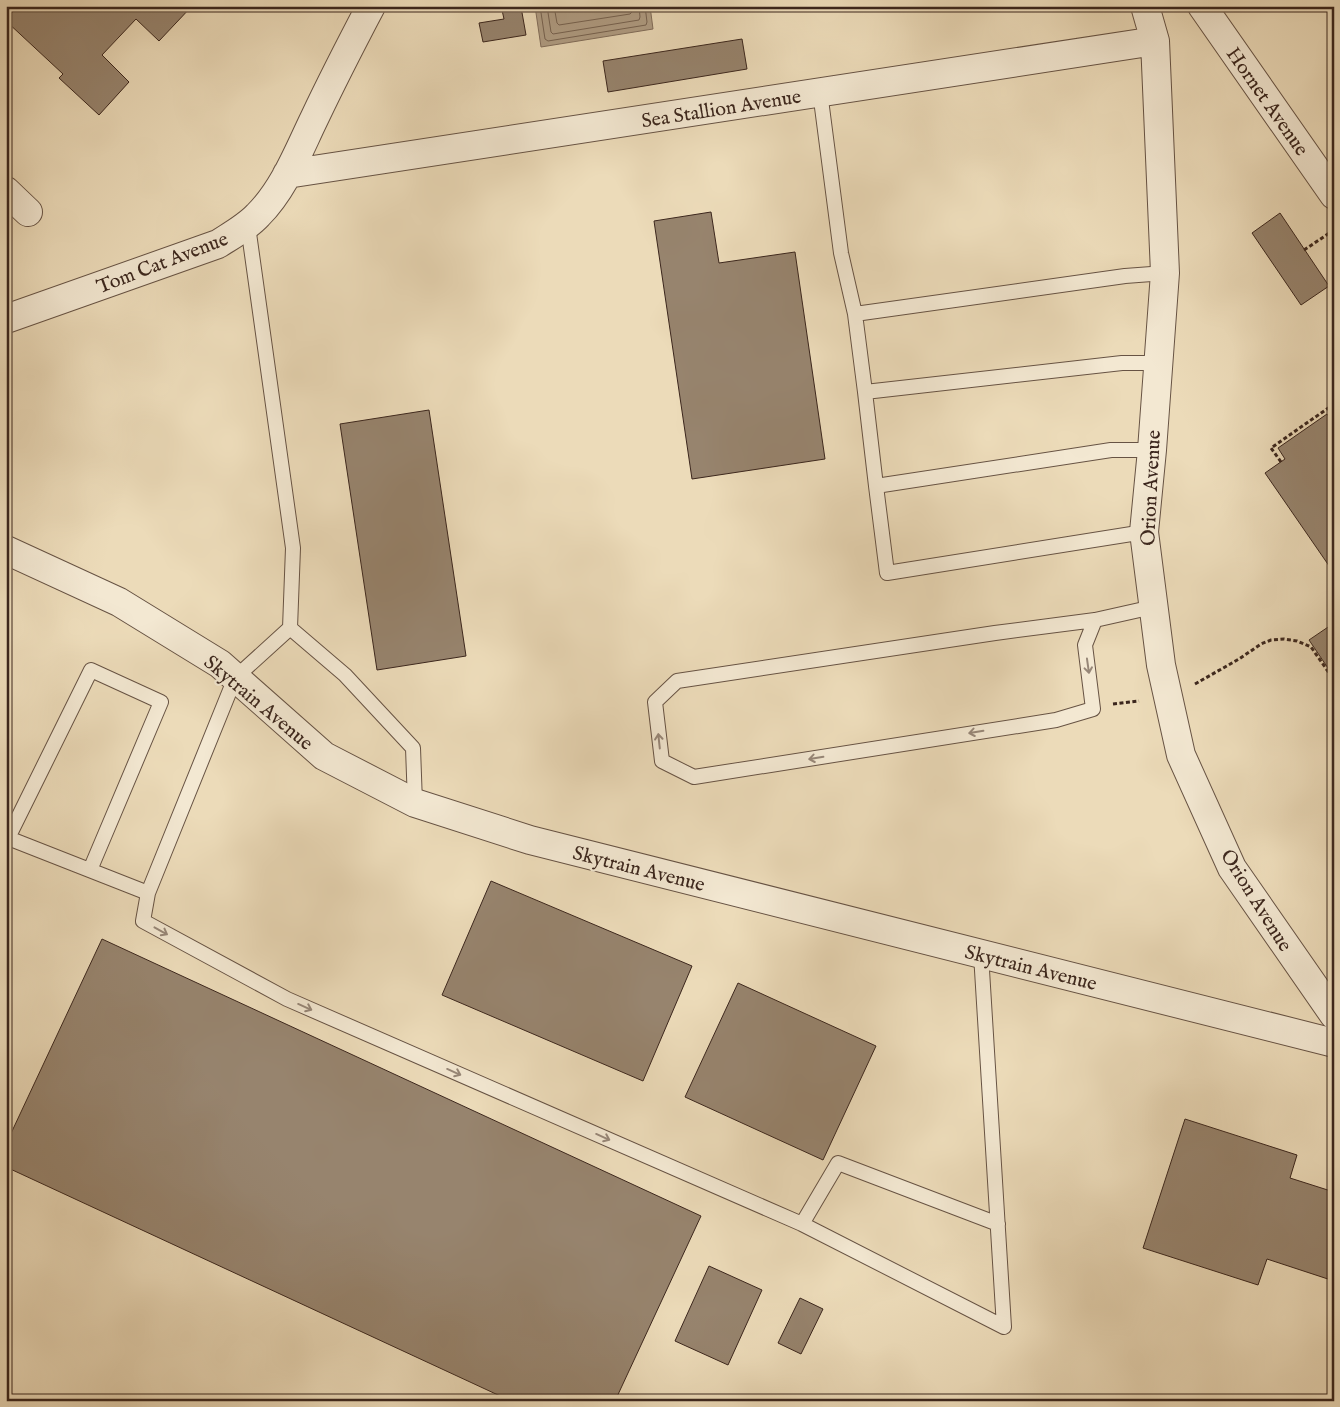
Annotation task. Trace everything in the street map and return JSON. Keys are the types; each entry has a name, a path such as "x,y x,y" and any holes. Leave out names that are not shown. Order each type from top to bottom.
{"street":[{"name":"Tom Cat Avenue","path":"6,319 218,244 248,226 273,197 287,174 371,6"},
{"name":"Orion Avenue","path":"1145,6 1155,41 1165,273 1144,532 1161,665 1181,754 1232,868 1334,1015"},
{"name":"Hornet Avenue","path":"1202,6 1334,196"},
{"name":"Sea Stallion Avenue","path":"287,174 1155,41"},
{"path":"6,191 28,212"},
{"name":"Skytrain Avenue","path":"6,550 119,602 220,664 324,756 415,803 530,840 1334,1043"}],"lane":[{"path":"820,92 841,253 855,314 887,573 1144,532"},
{"path":"248,226 293,548 290,628 235,678 148,893 143,920 288,999 802,1224 1004,1326 981,954"},
{"path":"855,314 1125,276 1165,273"},
{"path":"865,392 1122,363 1158,363"},
{"path":"876,486 1111,450 1152,450"},
{"path":"1095,620 1085,645 1093,709 1056,720 694,777 662,761 655,702 677,681 995,633 1095,620 1153,607"},
{"path":"290,628 345,675 413,748 415,803"},
{"path":"90,870 161,702 91,670 8,838 148,893"},
{"path":"802,1224 838,1163 998,1224"}],"path":[{"path":"1304,250 1334,230"},
{"path":"1281,462 1271,448 1334,404"},
{"path":"1093,707 1146,701 1176,693 1203,681 1239,660 1261,644 1271,640 1297,641 1311,647 1334,680"}],"water":[{"path":"535,6 650,6 653,29 541,47"}],"building":[{"path":"6,6 192,6 159,41 136,19 102,55 129,82 99,115 59,78 63,74 6,21"},
{"path":"521,7 526,35 483,42 479,23 504,19 502,10"},
{"path":"742,39 747,69 608,92 603,61"},
{"path":"711,212 719,263 795,252 825,459 692,479 654,221"},
{"path":"1280,213 1329,286 1301,305 1252,233"},
{"path":"429,410 466,656 377,670 340,424"},
{"path":"1327,414 1334,424 1334,573 1265,473 1285,459 1278,448"},
{"path":"1334,623 1334,677 1309,640"},
{"path":"491,881 692,966 643,1081 442,995"},
{"path":"102,939 701,1216 615,1401 511,1401 6,1167 6,1144"},
{"path":"738,983 876,1046 823,1160 685,1097"},
{"path":"1185,1119 1297,1155 1290,1178 1334,1192 1334,1281 1267,1259 1258,1285 1143,1248"},
{"path":"709,1266 762,1290 728,1365 675,1341"},
{"path":"800,1298 823,1309 801,1354 778,1343"}]}
